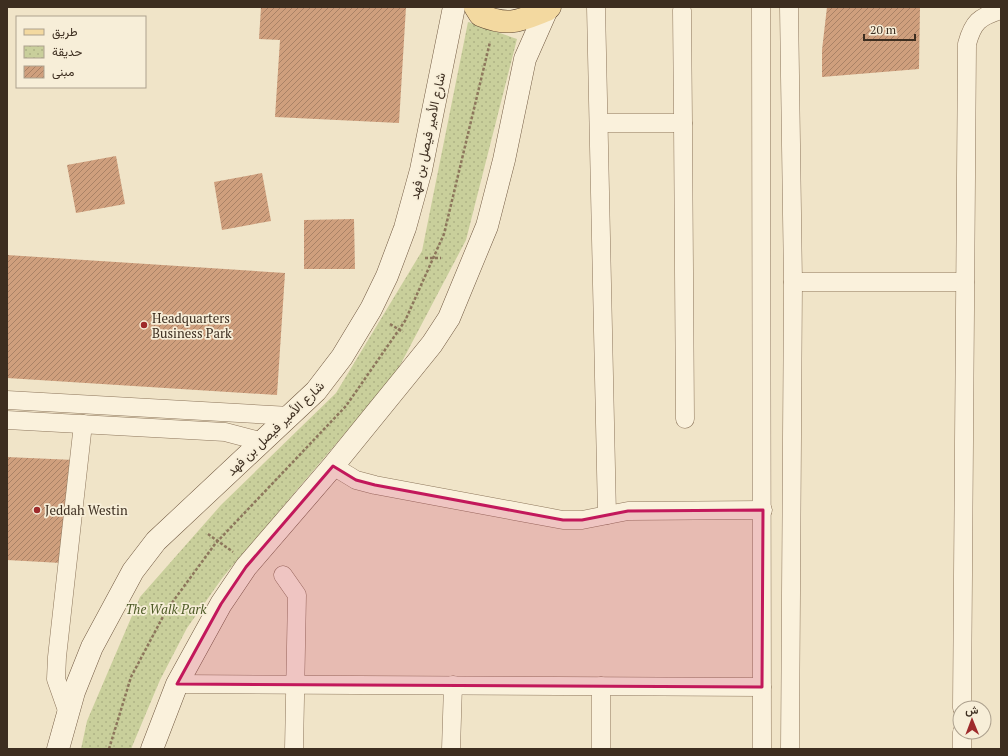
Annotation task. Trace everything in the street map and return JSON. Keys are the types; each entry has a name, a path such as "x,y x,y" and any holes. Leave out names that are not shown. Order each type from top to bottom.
{"main road":[{"name":"شارع الأمير فيصل بن فهد","path":"58,749 68,712 92,647 133,571 156,541 316,391 342,357 371,309 387,276 405,228 422,170 454,7"},
{"path":"475,7 480,15 497,22 519,22 548,8"},
{"path":"152,749 177,684 221,604 246,567 333,466 432,344 449,318 487,226 504,160 525,59 548,8"}],"street":[{"path":"596,7 607,515"},
{"path":"761,7 763,510 762,749"},
{"path":"789,7 793,282 790,749"},
{"path":"682,10 685,419"},
{"path":"962,700 967,44 972,26 989,14 1001,10"},
{"path":"598,123 684,123"},
{"path":"793,282 965,282"},
{"path":"7,400 290,416"},
{"path":"7,420 225,432 263,442"},
{"path":"68,712 56,679 57,658 83,424"},
{"path":"333,466 356,480 375,485 555,518 582,520 628,510 763,510"},
{"path":"283,575 296,595 294,749"},
{"path":"177,684 762,687"},
{"path":"451,749 452,685"},
{"path":"601,686 601,749"}],"path":[{"path":"110,749 131,677 166,611 218,541 346,406 405,321 444,234 490,42"},
{"path":"425,258 441,258"},
{"path":"390,324 403,332"},
{"path":"208,534 233,552"}],"highlighted area":[{"path":"333,466 356,480 375,485 563,520 582,520 628,511 763,510 762,687 177,684 221,604 246,567"}],"green space":[{"name":"The Walk Park","path":"468,22 517,39 466,240 396,373 223,577 187,628 160,680 131,749 81,749 87,721 140,597 221,505 336,393 422,251"}],"building":[{"path":"261,7 406,7 399,123 275,117 280,40 259,39"},
{"path":"827,7 920,7 919,69 822,77 822,50"},
{"path":"116,156 125,204 76,213 67,165"},
{"path":"262,173 271,221 222,230 214,182"},
{"path":"354,219 355,269 304,269 304,220"},
{"name":"Headquarters Business Park","path":"7,255 285,273 277,395 7,378"},
{"name":"Jeddah Westin","path":"7,457 74,460 61,563 7,560"}],"place":[{"name":"Headquarters Business Park","path":"144,325"},
{"name":"Jeddah Westin","path":"37,510"}]}
